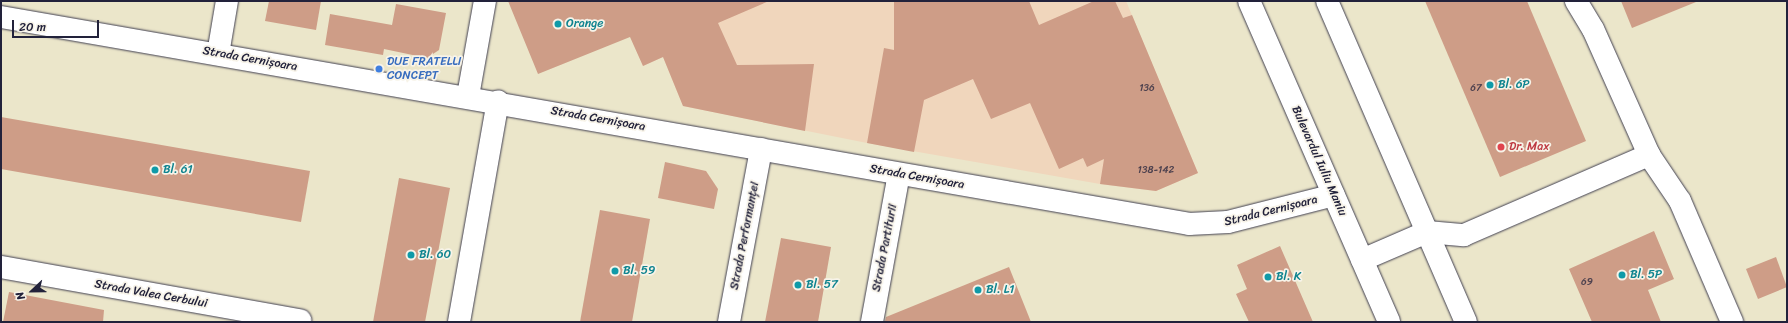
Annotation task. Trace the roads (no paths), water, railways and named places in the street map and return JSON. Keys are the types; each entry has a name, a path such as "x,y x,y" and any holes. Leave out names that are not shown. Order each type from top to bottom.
{"street":[{"path":"218,54 227,1"},
{"path":"468,96 485,1"},
{"name":"Bulevardul Iuliu Maniu","path":"1249,1 1389,322"},
{"path":"1327,1 1466,322"},
{"path":"1576,1 1592,29 1649,155 1680,201 1732,322"},
{"name":"Strada Cernișoara","path":"1,17 498,101 899,174 1189,224 1228,222 1334,195"},
{"path":"459,322 498,101"},
{"name":"Strada Performanței","path":"729,322 761,149"},
{"path":"1362,260 1427,232 1464,235 1649,155"},
{"name":"Strada Partiturii","path":"872,322 899,174"},
{"name":"Strada Valea Cerbului","path":"1,267 300,320"}],"place":[{"name":"Orange","path":"558,24"},
{"name":"DUE FRATELLI CONCEPT","path":"379,69"},
{"name":"Bl. 6P","path":"1490,85"},
{"name":"Dr. Max","path":"1501,147"},
{"name":"Bl. 61","path":"155,170"},
{"name":"Bl. 60","path":"411,255"},
{"name":"Bl. 59","path":"615,271"},
{"name":"Bl. 5P","path":"1622,275"},
{"name":"Bl. K","path":"1268,277"},
{"name":"Bl. 57","path":"798,285"},
{"name":"Bl. L1","path":"978,290"}]}
